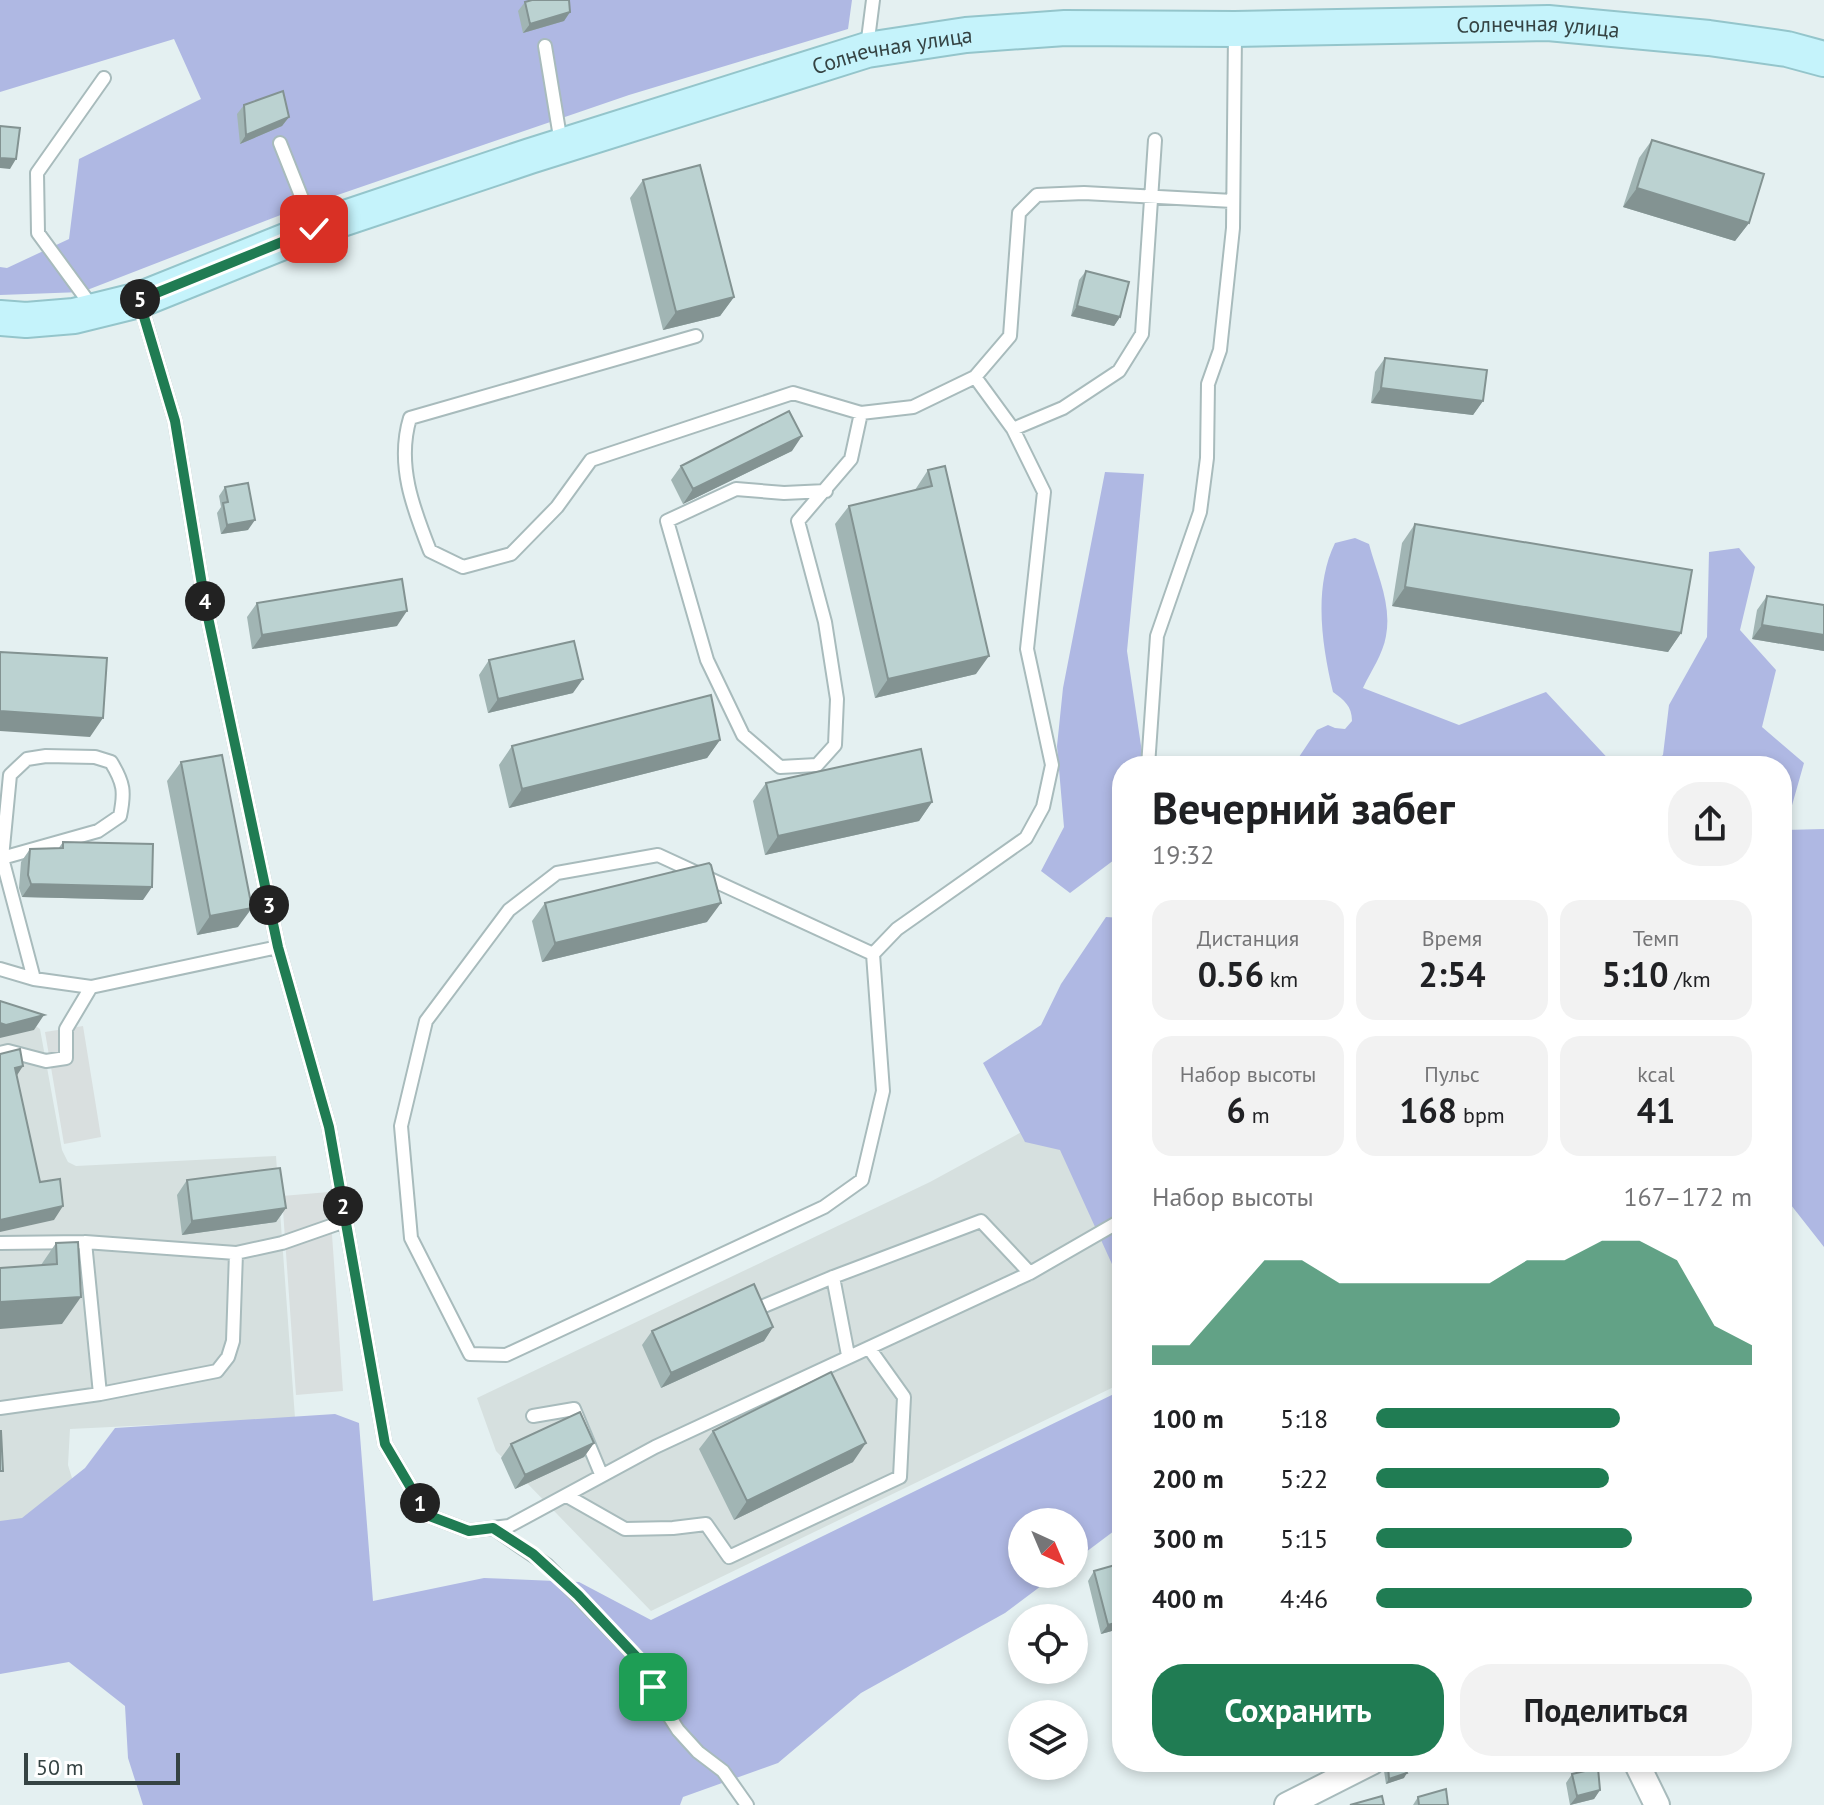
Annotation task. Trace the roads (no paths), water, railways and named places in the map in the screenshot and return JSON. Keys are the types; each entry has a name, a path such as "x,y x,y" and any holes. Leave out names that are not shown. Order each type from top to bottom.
{"street":[{"name":"Солнечная улица","path":"0,318 26,320 74,316 139,300 314,229 561,146 867,50 966,35 1065,28 1235,29 1548,23 1709,38 1787,49 1824,59"},
{"path":"1287,1805 1352,1772"},
{"path":"1641,1772 1657,1805"}],"lane":[{"path":"867,50 873,0"},
{"path":"1149,756 1157,636 1200,512 1207,458 1208,384 1220,350 1233,228 1235,29"},
{"path":"545,46 561,146"},
{"path":"95,311 38,233 37,173 104,78"},
{"path":"1013,429 1063,408 1119,371 1142,334 1155,140"},
{"path":"280,143 314,229"},
{"path":"696,336 410,418 403,440 409,497 430,551 463,567 511,554 557,507 591,460 793,393 861,413 913,407 975,377 1010,336 1019,213 1037,195 1084,193 1233,201"},
{"path":"139,300 175,421 205,603 278,947 329,1127 385,1444 427,1515 469,1531 509,1526 567,1496 601,1474 848,1355 1030,1273 1112,1226"},
{"path":"873,954 658,855 557,873 509,910 426,1021 401,1126 411,1238 470,1354 506,1355 824,1207 862,1180 883,1091 873,954 897,929 1026,838 1043,807 1052,765 1027,649 1044,492 1013,429 975,377"},
{"path":"826,491 784,493 736,489 667,521 707,660 743,735 780,767 817,765 835,745 837,699 825,622 798,521 826,491 851,459 861,413"},
{"path":"2,858 98,831 120,816 122,780 111,762 77,755 27,759 10,775 2,858 34,979"},
{"path":"0,969 34,979 91,987 278,947"},
{"path":"0,1053 8,1051 46,1061 66,1058 66,1029 91,987"},
{"path":"0,1243 85,1242 236,1253 282,1243 345,1221"},
{"path":"759,1308 981,1221 1030,1273"},
{"path":"85,1242 100,1394"},
{"path":"0,1408 100,1394 217,1371 228,1357 233,1341 236,1253"},
{"path":"833,1277 848,1355"},
{"path":"567,1496 625,1529 706,1524 729,1557 900,1477 904,1397 869,1348"},
{"path":"533,1416 574,1409 601,1474"},
{"path":"493,1528 547,1565 644,1665 655,1694 678,1730 698,1752 723,1771 747,1805"}]}
